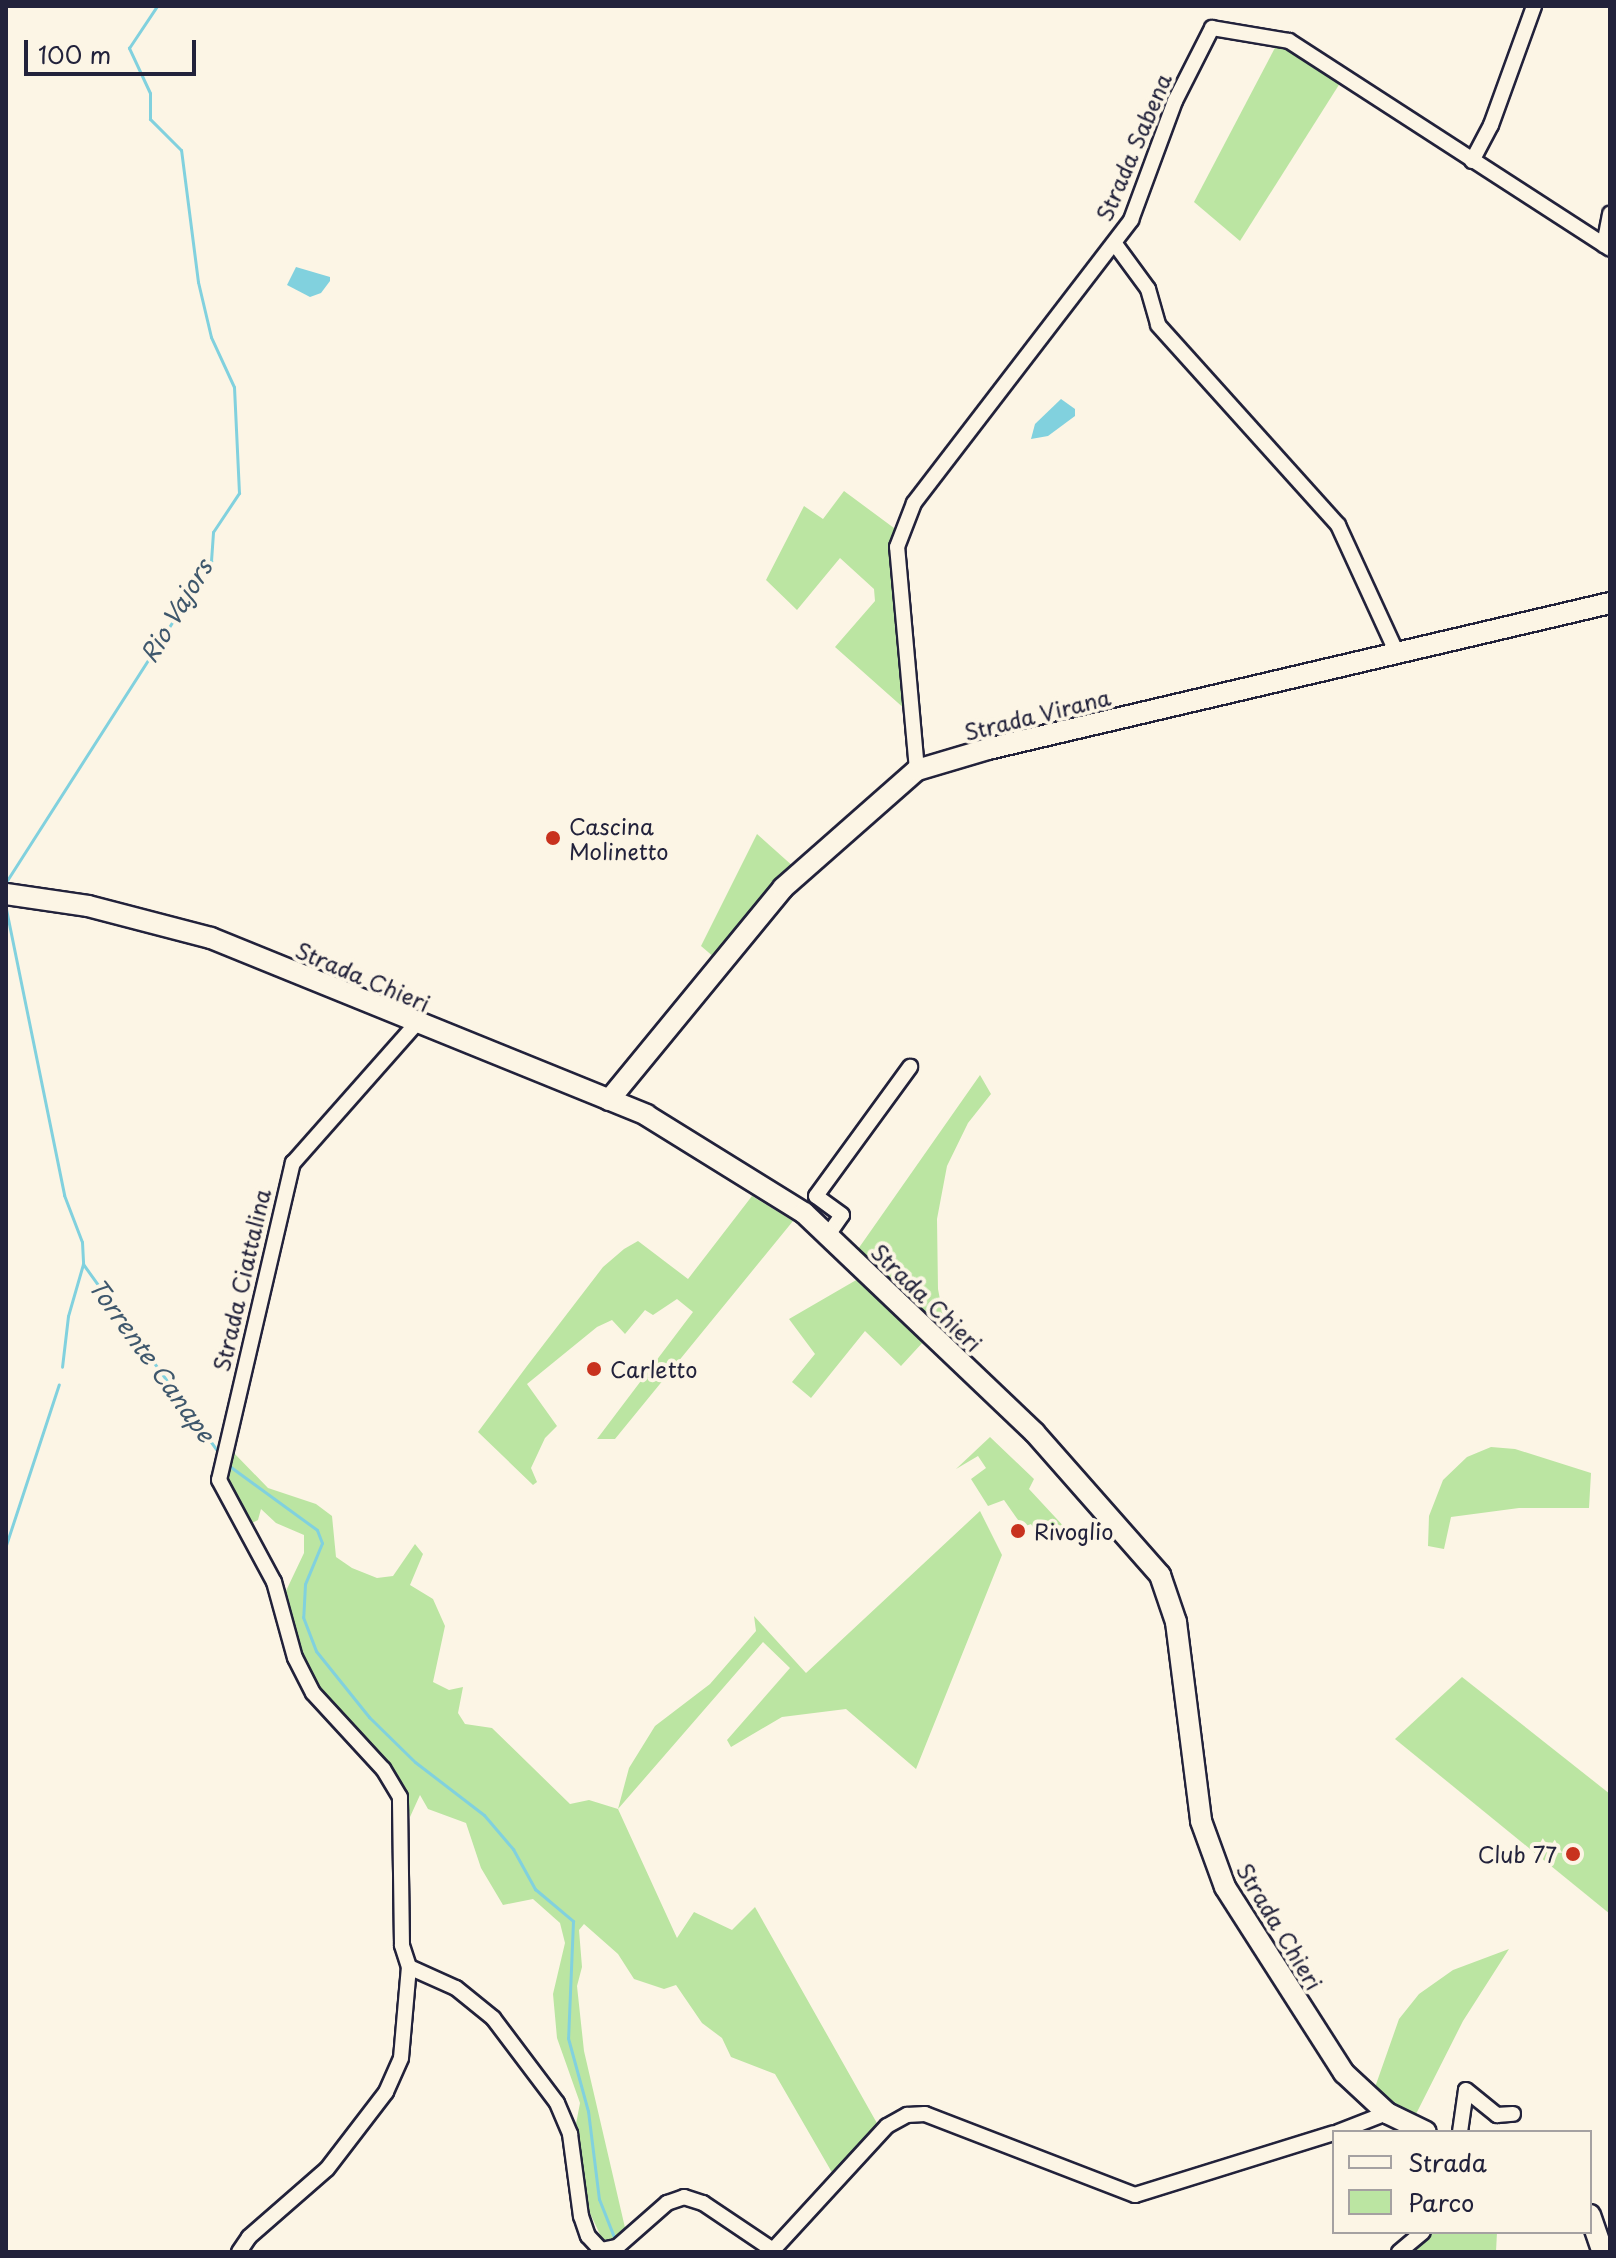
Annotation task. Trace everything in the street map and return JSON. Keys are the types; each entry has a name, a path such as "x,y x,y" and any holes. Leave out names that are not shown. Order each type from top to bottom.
{"main road":[{"name":"Strada Virana","path":"609,1100 783,888 917,770 1610,603"},
{"name":"Strada Chieri","path":"11,894 88,906 211,938 415,1025 609,1100 734,1165 828,1235 1034,1432 1160,1575 1176,1622 1201,1821 1211,1857 1344,2073 1387,2113 1422,2130"},
{"path":"1592,2221 1603,2252"}],"street":[{"path":"1472,161 1491,125 1534,6"},
{"name":"Strada Sabena","path":"917,770 897,547 914,503 961,436 1131,220 1175,101 1212,28 1289,41 1607,247"},
{"path":"1607,247 1610,214"},
{"path":"1115,244 1148,289 1158,325 1338,525 1397,653"},
{"name":"Strada Ciattalina","path":"239,2252 249,2237 327,2169 386,2092 401,2058 409,1967 402,1945 400,1797 383,1769 313,1693 295,1658 274,1582 219,1480 293,1163 415,1025"},
{"path":"828,1235 842,1215 816,1196 910,1067"},
{"path":"409,1967 456,1988 493,2018 557,2103 570,2134 574,2191 588,2236 601,2250 615,2247 667,2203 684,2197 703,2203 773,2250 887,2126 907,2115 925,2114 1135,2195 1332,2133"},
{"path":"1460,2130 1466,2090 1497,2115 1513,2114"},
{"path":"1341,2130 1387,2113"},
{"path":"1399,2252 1421,2234"}],"green space":[{"path":"1278,42 1342,80 1240,241 1194,202"},
{"path":"844,491 898,531 893,596 906,710 835,647 875,601 874,589 840,558 797,610 766,580 804,506 823,519"},
{"path":"757,834 795,868 715,958 701,946"},
{"path":"980,1075 991,1094 968,1123 947,1166 937,1219 938,1289 947,1337 856,1252"},
{"path":"752,1196 793,1221 615,1439 597,1439 693,1312 677,1299 653,1315 645,1310 625,1334 612,1320 597,1327 527,1384 557,1426 545,1438 531,1468 537,1482 533,1485 478,1432 527,1366 603,1267 624,1249 638,1241 688,1279"},
{"path":"858,1279 924,1341 901,1366 865,1331 811,1398 792,1382 815,1354 789,1319"},
{"path":"990,1437 1034,1479 1029,1489 1068,1531 1059,1533 1047,1522 1034,1529 1031,1524 1023,1527 1004,1500 988,1506 971,1479 986,1468 978,1456 956,1469"},
{"path":"1491,1447 1515,1449 1591,1473 1589,1508 1519,1508 1451,1517 1444,1549 1428,1546 1429,1516 1443,1480 1467,1457"},
{"path":"232,1451 268,1488 316,1504 332,1516 336,1557 352,1568 377,1578 393,1576 415,1544 423,1554 410,1585 433,1599 445,1626 433,1682 449,1690 463,1687 458,1713 465,1724 492,1728 570,1804 589,1800 618,1809 677,1938 694,1912 732,1930 755,1907 878,2125 834,2176 775,2074 731,2057 722,2038 702,2023 676,1985 664,1989 634,1979 618,1954 584,1924 579,1930 582,1967 577,1986 584,2051 626,2232 604,2243 581,2194 576,2124 580,2103 557,2038 553,1994 565,1943 560,1923 533,1899 503,1905 481,1868 466,1823 428,1809 420,1795 410,1817 407,1797 317,1690 299,1654 285,1593 304,1553 304,1535 276,1523 261,1509 258,1520 248,1525 227,1476"},
{"path":"980,1511 1002,1555 916,1769 846,1709 782,1717 731,1747 727,1740 790,1668 763,1642 618,1809 629,1768 655,1726 710,1684 756,1631 754,1616 806,1673"},
{"name":"Club 77","path":"1462,1677 1610,1794 1610,1914 1395,1739"},
{"path":"1509,1949 1463,2021 1413,2120 1373,2093 1399,2019 1419,1994 1453,1970"},
{"path":"1425,2234 1497,2234 1496,2252 1406,2252"}],"water":[{"path":"296,267 330,277 330,281 321,293 310,297 287,285"},
{"path":"1061,399 1075,409 1075,416 1048,436 1031,439 1035,424"}],"waterway":[{"name":"Rio Vajors","path":"6,882 211,561 213,532 239,493 234,387 211,337 198,282 181,150 150,119 150,93 129,48 157,6"},
{"name":"Rio Vajors","path":"6,909 64,1195 82,1242 83,1264 68,1316 62,1367"},
{"name":"Torrente Canape","path":"83,1264 219,1453"},
{"name":"Rio Vajors","path":"6,1545 59,1384"},
{"name":"Torrente Canape","path":"228,1465 317,1530 322,1543 305,1584 303,1617 316,1651 369,1717 415,1762 484,1815 513,1849 535,1889 573,1921 568,2038 588,2111 599,2199 614,2237"}],"place":[{"name":"Cascina Molinetto","path":"553,838"},
{"name":"Carletto","path":"594,1369"},
{"name":"Rivoglio","path":"1018,1531"},
{"name":"Club 77","path":"1573,1854"}]}
